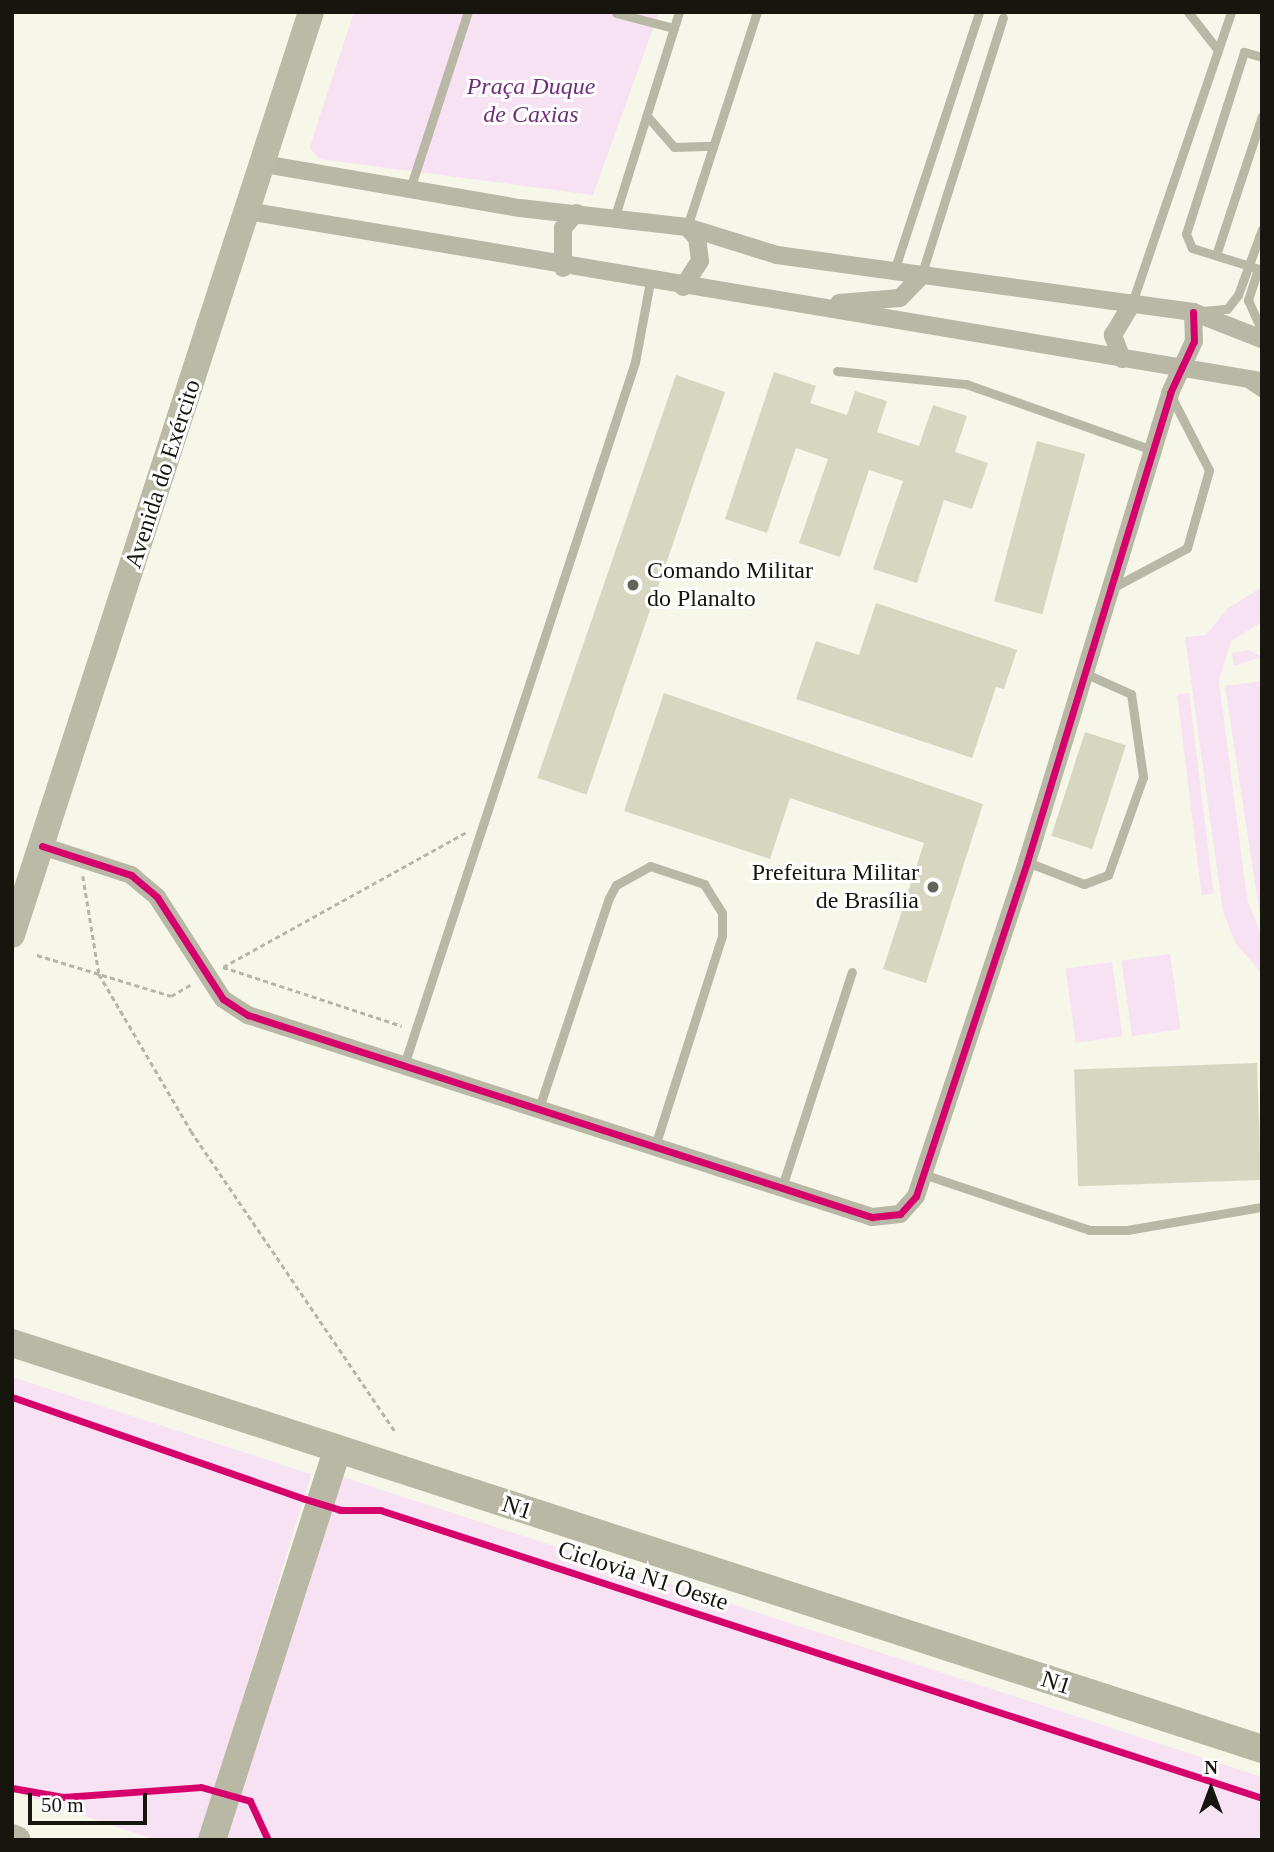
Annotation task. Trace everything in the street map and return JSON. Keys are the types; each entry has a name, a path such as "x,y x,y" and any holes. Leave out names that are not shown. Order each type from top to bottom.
{"highway":[{"name":"N1","path":"12,1343 337,1454 1262,1749"},
{"path":"212,1840 337,1454"}],"main road":[{"name":"Avenida do Exército","path":"12,935 264,164 311,12"}],"street":[{"path":"264,164 410,189 687,227 755,251 1193,312 1262,339"},
{"path":"248,211 563,268 1262,381"},
{"path":"563,268 563,228 576,213"},
{"path":"683,287 700,261 697,239 687,227"},
{"path":"804,305 900,298 921,276"},
{"path":"1122,359 1113,335 1132,303"},
{"path":"43,846 131,875 157,897 206,977 248,1015 872,1217 900,1214 923,1174 1027,862 1082,672 1178,368 1194,341 1193,312"}],"lane":[{"path":"410,189 468,12"},
{"path":"615,216 679,12"},
{"path":"687,227 757,12"},
{"path":"894,271 979,12"},
{"path":"1188,12 1218,50"},
{"path":"1132,303 1231,12"},
{"path":"616,13 674,29"},
{"path":"921,276 1003,18"},
{"path":"1256,268 1192,248 1186,234 1244,52 1262,57"},
{"path":"647,116 674,147 712,146"},
{"path":"1216,255 1262,116"},
{"path":"1262,229 1248,300 1262,332"},
{"path":"1193,312 1227,309 1256,268"},
{"path":"404,1065 635,362 650,282"},
{"path":"837,371 966,384 1152,450"},
{"path":"1237,377 1262,393"},
{"path":"1108,590 1187,548 1209,470 1170,393"},
{"path":"1027,862 1084,884 1108,875 1143,777 1131,694 1082,672"},
{"path":"539,1108 609,898 616,885 650,866 705,884 722,913 722,936 655,1146"},
{"path":"782,1187 852,972"},
{"path":"923,1174 1089,1230 1127,1230 1262,1207"}],"path":[{"path":"214,972 470,830"},
{"path":"80,858 99,974 191,1130 395,1431"},
{"path":"37,955 171,996 194,984"},
{"path":"222,967 416,1030"}],"green space":[{"name":"Praça Duque de Caxias","path":"354,12 659,12 593,195 319,159 310,148"},
{"path":"1262,587 1262,622 1231,641 1219,681 1247,899 1262,937 1262,973 1236,944 1223,912 1185,637 1206,635 1227,609"},
{"path":"1249,650 1262,657 1234,666 1232,653"},
{"path":"1262,681 1262,929 1225,686"},
{"path":"1189,693 1214,893 1202,895 1177,694"},
{"path":"1170,954 1181,1029 1132,1036 1121,961"},
{"path":"1112,962 1122,1036 1076,1043 1065,969"},
{"path":"12,1377 311,1474 200,1840 155,1840 12,1791"},
{"path":"333,1474 1262,1777 1262,1840 222,1840"}],"building":[{"path":"774,372 816,386 810,403 847,415 855,391 887,401 877,432 919,446 933,405 967,416 955,452 988,463 972,509 944,500 917,583 873,569 903,481 869,470 840,557 799,543 828,459 796,448 767,533 725,519"},
{"name":"Comando Militar do Planalto","path":"676,375 725,392 586,795 537,778"},
{"path":"1037,441 1085,454 1042,614 994,601"},
{"path":"876,603 1017,650 1004,689 996,687 972,758 796,699 816,641 859,655"},
{"path":"664,693 983,804 926,983 883,969 924,843 790,798 770,859 624,811"},
{"path":"1085,732 1126,745 1092,849 1051,836"},
{"path":"1257,1063 1261,1180 1078,1186 1074,1069"}],"cycle path":[{"path":"42,846 131,875 157,897 223,999 248,1015 872,1217 900,1214 916,1196 1027,862 1170,393 1194,341 1193,312"},
{"name":"Ciclovia N1 Oeste","path":"12,1397 305,1499 340,1510 380,1510 1262,1798"},
{"path":"12,1788 63,1797 201,1787 250,1801 268,1840"}],"place":[{"name":"Comando Militar do Planalto","path":"633,585"},
{"name":"Prefeitura Militar de Brasília","path":"933,887"}]}
